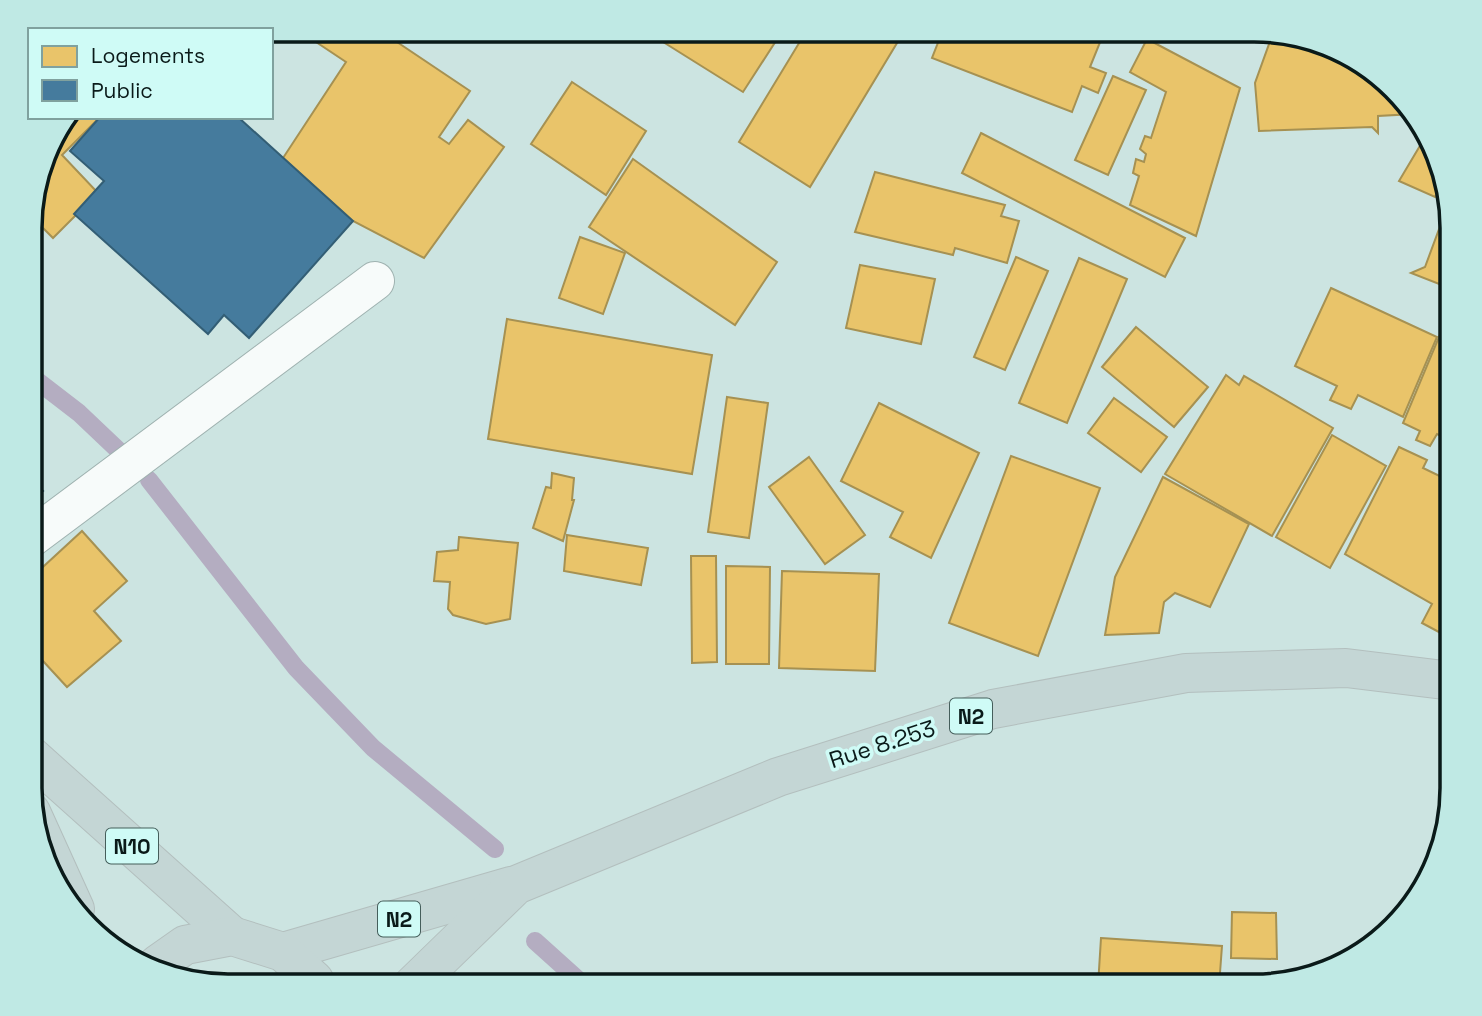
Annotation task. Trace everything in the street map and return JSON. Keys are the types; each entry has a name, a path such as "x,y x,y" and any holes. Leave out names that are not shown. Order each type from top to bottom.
{"highway":[{"name":"Rue 8.253","path":"424,974 516,885 778,777 993,709 1186,673 1346,668 1440,680"},
{"name":"N10","path":"42,765 232,936"},
{"name":"N2","path":"283,952 516,885"},
{"path":"162,961 185,945 232,936 283,952 307,974"}],"street":[{"path":"42,531 375,281"}],"building: Logements":[{"path":"316,42 397,42 470,91 439,137 449,144 468,120 504,147 424,258 353,221 283,158 346,62"},
{"path":"663,42 775,42 743,92"},
{"path":"800,42 897,43 810,187 739,142"},
{"path":"938,42 1100,42 1090,67 1106,73 1098,93 1082,86 1072,112 932,58"},
{"path":"1145,42 1153,42 1240,88 1196,236 1130,205 1139,176 1133,173 1136,159 1144,162 1146,154 1140,149 1145,136 1151,138 1166,92 1130,72"},
{"path":"1270,43 1302,48 1347,67 1377,88 1401,115 1378,116 1378,133 1372,127 1259,131 1255,83"},
{"path":"1113,76 1146,90 1108,175 1075,160"},
{"path":"572,82 646,131 606,195 531,144"},
{"path":"78,119 98,119 62,155 98,193 53,238 42,227 52,168 61,146"},
{"path":"981,133 1185,238 1165,277 962,173"},
{"path":"1420,145 1430,168 1435,197 1399,181"},
{"path":"633,159 777,262 735,325 589,227"},
{"path":"875,172 1005,205 1001,216 1019,221 1007,263 955,248 953,255 855,232"},
{"path":"1440,227 1440,284 1411,273 1425,267"},
{"path":"580,237 625,253 603,314 559,298"},
{"path":"1016,257 1048,271 1005,370 974,357"},
{"path":"1079,258 1127,279 1067,423 1019,403"},
{"path":"860,265 935,279 921,344 846,328"},
{"path":"1331,288 1437,337 1403,417 1358,395 1351,409 1330,400 1337,386 1295,366"},
{"path":"507,319 712,355 692,474 488,439"},
{"path":"1136,327 1208,387 1174,427 1102,367"},
{"path":"1440,335 1440,435 1437,434 1430,446 1416,440 1420,431 1403,423"},
{"path":"1226,375 1239,385 1244,376 1333,428 1272,536 1165,474"},
{"path":"727,397 768,403 749,538 708,532"},
{"path":"1114,398 1167,437 1141,472 1088,433"},
{"path":"879,403 979,453 931,558 890,537 903,512 841,481"},
{"path":"1332,435 1386,466 1330,568 1276,537"},
{"path":"1399,447 1427,460 1423,468 1440,476 1440,633 1422,623 1432,604 1345,554"},
{"path":"1011,456 1100,488 1038,656 949,623"},
{"path":"809,457 865,535 825,564 769,487"},
{"path":"552,473 574,478 574,500 563,541 533,528 546,487 551,488"},
{"path":"1163,477 1249,524 1210,607 1175,593 1164,602 1159,633 1105,635 1115,577"},
{"path":"82,531 127,581 94,611 121,641 67,687 42,660 42,568"},
{"path":"567,535 648,548 641,585 564,571"},
{"path":"459,537 518,543 510,619 486,624 453,615 448,609 450,582 434,581 437,552 458,550"},
{"path":"691,556 716,556 717,662 692,663"},
{"path":"726,566 770,567 769,664 726,664"},
{"path":"782,571 879,574 875,671 779,668"},
{"path":"1232,912 1276,913 1277,959 1231,958"},
{"path":"1101,938 1222,946 1220,974 1099,974"}],"building: Public":[{"path":"98,119 240,119 353,221 249,338 224,315 208,334 74,214 104,181 70,151"}],"waterway":[{"path":"42,384 79,413 118,450"},
{"path":"149,480 296,668 373,748 495,849"},
{"path":"535,941 572,974"}]}
